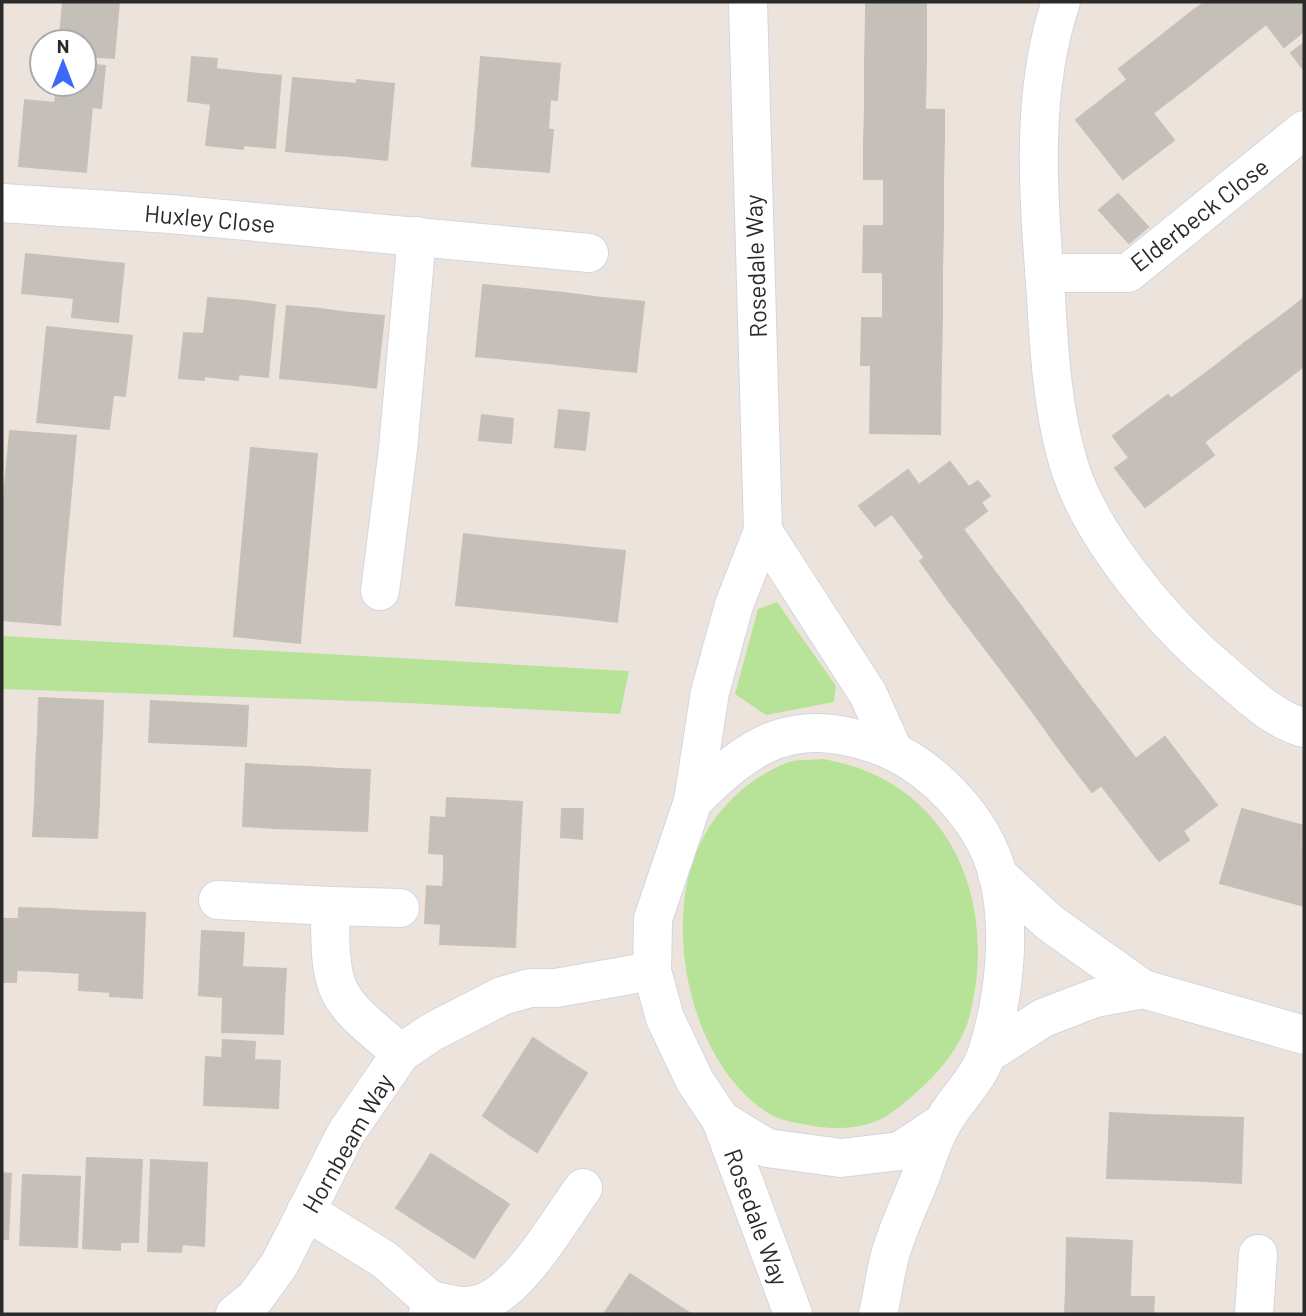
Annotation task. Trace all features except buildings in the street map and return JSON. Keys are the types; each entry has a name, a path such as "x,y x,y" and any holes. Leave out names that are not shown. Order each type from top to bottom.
{"street":[{"name":"Rosedale Way","path":"748,2 763,531 734,605 710,692 693,801 653,919 652,971 666,1018 695,1081 722,1120 793,1314"},
{"path":"1061,2 1048,51 1038,152 1051,373 1069,466 1103,539 1189,645 1282,722 1304,728"},
{"name":"Elderbeck Close","path":"1044,273 1128,273 1304,130"},
{"name":"Huxley Close","path":"2,203 417,236 589,253"},
{"path":"380,591 398,449 417,236"},
{"path":"763,531 868,694 893,750"},
{"name":"Rosedale Way","path":"693,801 746,753 787,735 800,732 853,737 893,750 928,772 956,802 981,837 998,874 1004,926 1002,983 986,1054 968,1089 942,1123 891,1251 878,1314"},
{"name":"Rosedale Way","path":"998,874 1051,923 1143,989 1304,1035"},
{"path":"218,900 400,908"},
{"path":"330,906 330,950 335,988 343,1002 401,1054"},
{"name":"Hornbeam Way","path":"234,1314 255,1298 263,1287 346,1133 401,1054 432,1032 502,996 530,988 556,988 652,971"},
{"name":"Rosedale Way","path":"986,1054 1042,1018 1095,998 1143,989"},
{"name":"Rosedale Way","path":"722,1120 766,1148 841,1158 900,1151 942,1123"},
{"path":"306,1211 385,1260 429,1307 478,1305 509,1288 583,1188"},
{"path":"1254,1314 1258,1254"}],"green space":[{"path":"777,602 836,686 834,702 766,715 735,694 758,609"},
{"path":"2,636 629,671 620,714 386,702 2,689"},
{"path":"823,759 867,771 904,792 933,819 955,852 970,890 977,931 977,974 969,1018 958,1044 941,1068 889,1115 869,1124 847,1128 813,1126 778,1118 740,1090 718,1060 701,1024 689,986 683,946 684,906 691,869 711,824 739,792 773,769 794,761"}]}
